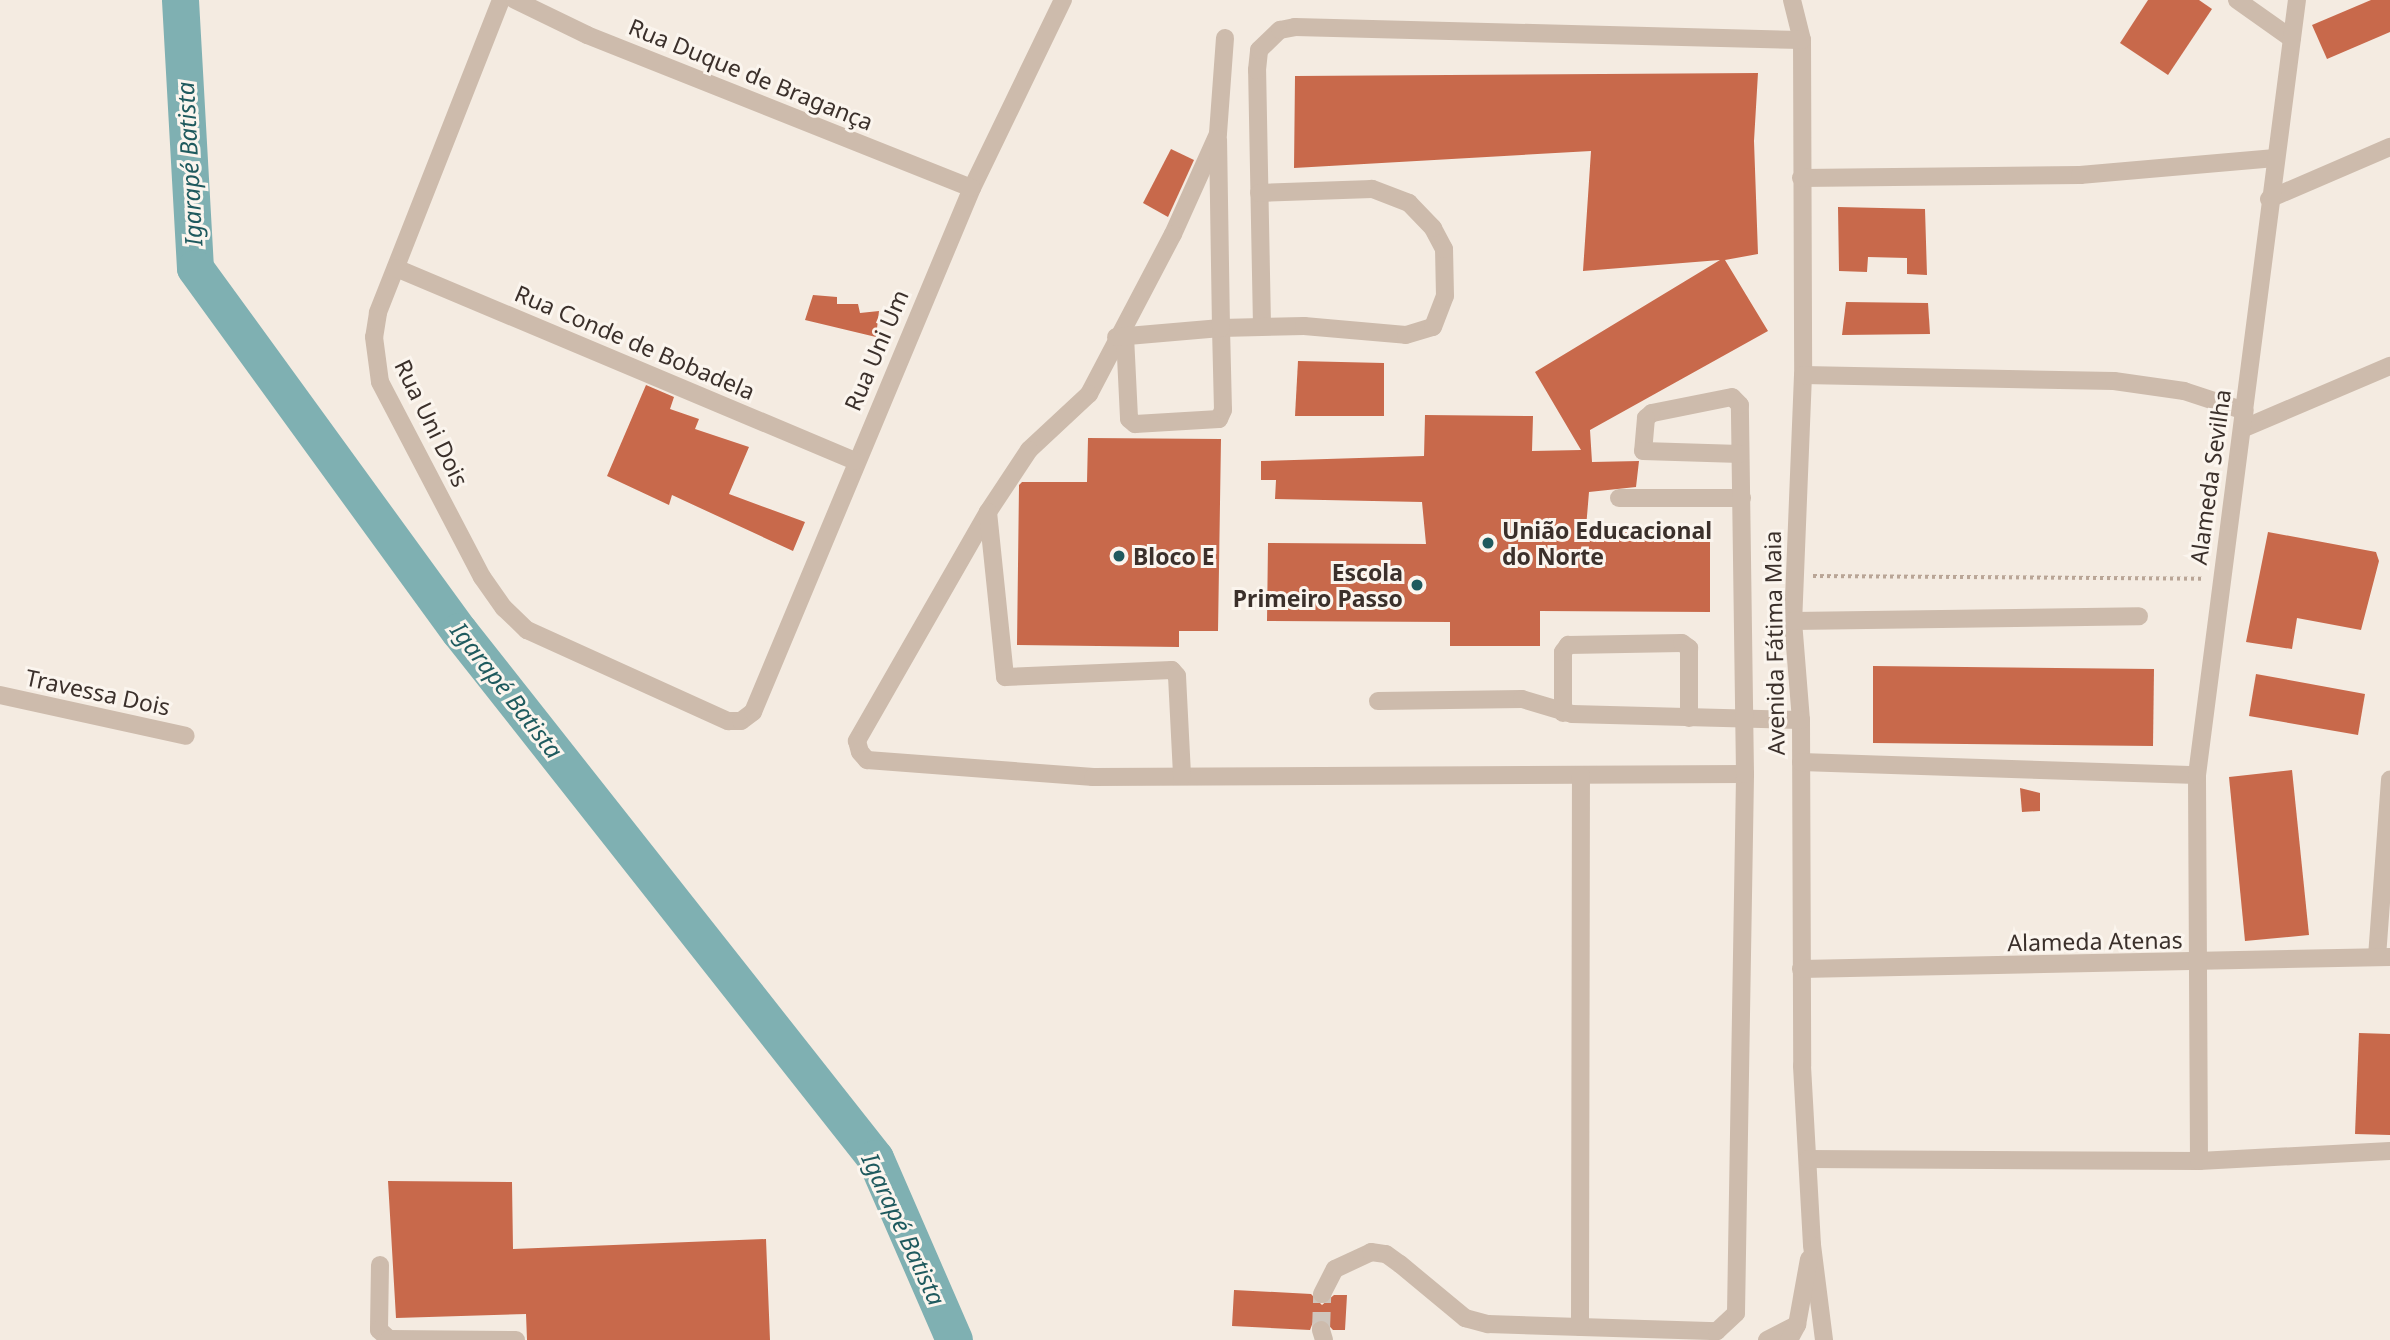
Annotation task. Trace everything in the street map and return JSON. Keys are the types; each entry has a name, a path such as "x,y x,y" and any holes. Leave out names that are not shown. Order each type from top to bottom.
{"street":[{"name":"Rua Uni Dois","path":"501,0 397,268 374,337 380,382 482,578 504,608 527,630 728,721 741,721"},
{"name":"Rua Duque de Bragança","path":"515,0 587,35 972,188"},
{"name":"Rua Uni Um","path":"741,721 753,712 855,461 972,188 1063,0"},
{"name":"Avenida Fátima Maia","path":"1792,0 1802,40 1803,375 1793,621 1801,720 1801,969 1812,1245 1824,1340"},
{"path":"2237,0 2292,39"},
{"name":"Alameda Sevilha","path":"2199,1161 2197,775 2219,579 2243,420 2269,199 2297,0"},
{"path":"1262,326 1259,50 1280,30 1802,40"},
{"path":"1121,337 1132,422 1219,419 1223,410 1218,134 1225,38"},
{"path":"1218,134 1173,234 1089,394 1029,450 988,512 857,741 860,752 867,760 1093,777 1745,774"},
{"path":"2269,199 2390,147"},
{"path":"1801,178 2081,174 2275,158"},
{"path":"1121,337 1262,326 1420,333 1433,327 1441,312 1446,260 1433,228 1409,204 1383,190 1259,192"},
{"name":"Rua Conde de Bobadela","path":"397,268 855,461"},
{"path":"1803,375 2114,381 2184,391 2243,420 2390,366"},
{"path":"1322,1294 1335,1269 1371,1252 1393,1259 1465,1318 1488,1324 1717,1331 1736,1313 1745,774 1740,405 1732,397 1652,413 1646,418 1643,450 1740,454"},
{"path":"1619,498 1742,498"},
{"path":"988,512 1005,677 1172,670 1177,676 1182,776"},
{"path":"1793,621 2139,615"},
{"path":"1563,713 1563,652 1567,645 1682,643 1689,648 1689,718"},
{"name":"Travessa Dois","path":"0,695 186,736"},
{"path":"1378,701 1522,699 1563,713 1801,720"},
{"path":"1801,762 2197,775"},
{"path":"1580,1326 1581,775"},
{"path":"2384,957 2390,779"},
{"name":"Alameda Atenas","path":"1801,969 2197,964 2384,957"},
{"path":"1808,1159 2199,1161 2390,1151"},
{"name":"Avenida Fátima Maia","path":"1793,1332 1812,1245"},
{"path":"380,1265 379,1330 389,1339 516,1340"},
{"path":"1767,1340 1793,1332"}],"path":[{"path":"1794,576 2219,579"}],"building":[{"path":"2148,0 2199,0 2212,9 2168,75 2120,43"},
{"path":"2371,0 2390,0 2390,32 2327,59 2312,25"},
{"path":"1758,73 1754,141 1758,254 1725,260 1768,331 1590,430 1592,462 1639,461 1636,487 1589,492 1586,528 1710,528 1710,612 1540,611 1540,646 1450,646 1450,622 1267,621 1268,543 1426,544 1422,502 1275,499 1276,480 1261,480 1261,461 1424,456 1425,415 1533,416 1532,451 1581,450 1535,372 1720,260 1583,271 1591,151 1294,168 1295,76"},
{"path":"1171,149 1194,160 1168,217 1143,203"},
{"path":"1838,207 1925,209 1927,275 1907,274 1907,258 1868,257 1867,272 1839,271"},
{"path":"813,295 837,297 837,304 858,304 860,313 879,311 876,337 805,320"},
{"path":"1846,302 1928,303 1930,334 1842,335"},
{"path":"1298,361 1384,363 1384,416 1295,416"},
{"path":"646,385 674,397 670,409 699,419 695,429 749,447 729,494 805,522 793,551 672,495 669,505 607,476"},
{"name":"Bloco E","path":"1088,438 1221,439 1218,631 1179,631 1179,647 1017,645 1019,485 1022,482 1087,482"},
{"path":"2268,532 2376,552 2379,561 2361,630 2297,618 2292,649 2246,642"},
{"path":"1873,666 2154,669 2153,746 1873,743"},
{"path":"2256,674 2365,694 2358,735 2249,716"},
{"path":"2292,770 2309,935 2245,941 2229,777"},
{"path":"2020,788 2040,793 2040,811 2022,812"},
{"path":"2359,1033 2390,1034 2390,1135 2355,1134"},
{"path":"388,1181 512,1182 513,1249 766,1239 770,1340 527,1340 526,1314 396,1318"},
{"path":"1234,1290 1311,1294 1322,1305 1334,1295 1347,1295 1345,1330 1333,1330 1323,1319 1313,1322 1310,1330 1232,1326"}],"waterway":[{"name":"Igarapé Batista","path":"180,0 195,268 459,631 875,1158 954,1340"}],"tunnel":[{"path":"1321,1330 1322,1294"}],"place":[{"name":"União Educacional do Norte","path":"1488,543"},
{"name":"Bloco E","path":"1119,556"},
{"name":"Escola Primeiro Passo","path":"1417,585"}]}
